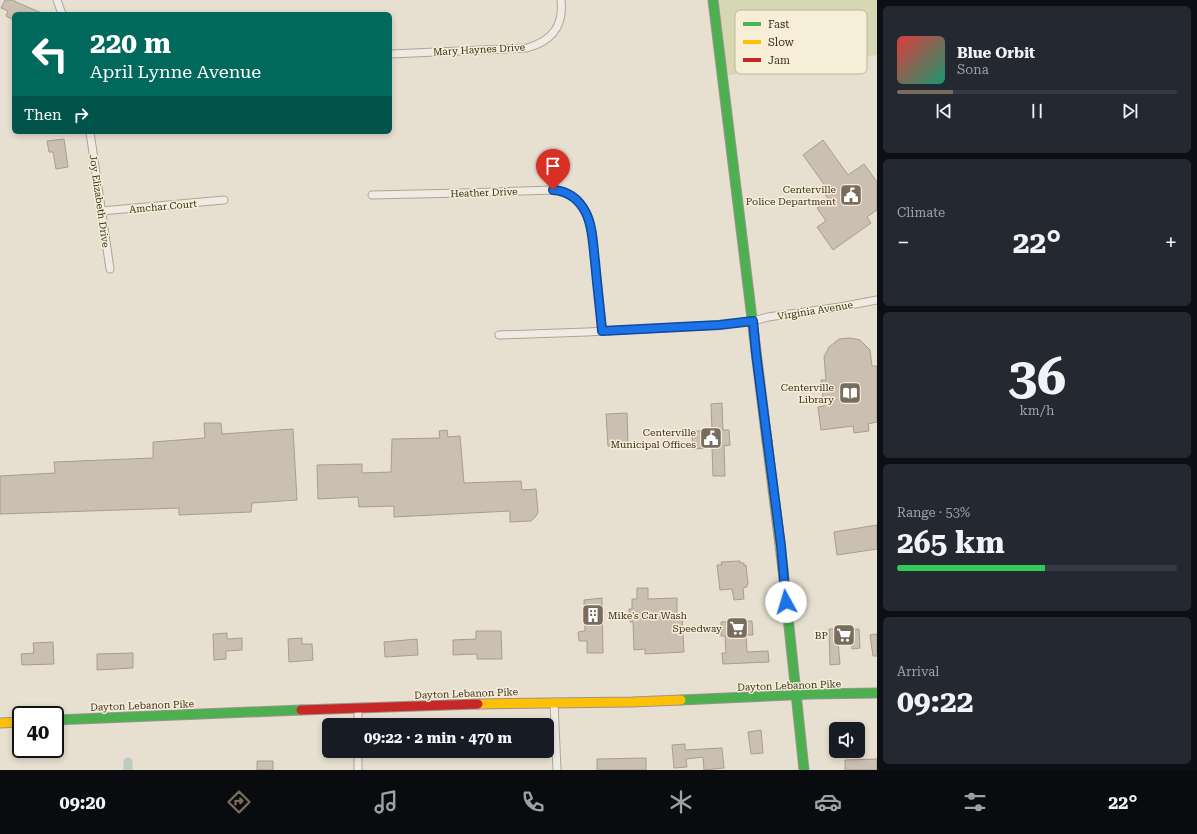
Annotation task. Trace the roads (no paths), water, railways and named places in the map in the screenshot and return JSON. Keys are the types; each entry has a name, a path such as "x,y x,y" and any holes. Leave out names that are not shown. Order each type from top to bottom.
{"main road":[{"path":"713,0 781,546 804,770"},
{"name":"Dayton Lebanon Pike","path":"64,719 507,703 632,702 877,693"},
{"path":"0,723 12,722"}],"street":[{"path":"57,0 61,12"},
{"name":"Mary Haynes Drive","path":"392,54 527,48 538,45 552,36 558,26 561,0"},
{"name":"Joy Elizabeth Drive","path":"90,134 110,269"},
{"name":"Heather Drive","path":"372,195 553,190 560,190 568,193 580,203 586,212 589,221 593,243 602,331"},
{"name":"Amchar Court","path":"101,211 224,200"},
{"name":"Virginia Avenue","path":"498,335 719,325 810,312 877,300"},
{"path":"554,702 557,770"},
{"path":"358,708 358,718"},
{"path":"358,758 358,770"}],"waterway":[{"path":"128,762 128,770"}],"place":[{"name":"Centerville Police Department","path":"851,195"},
{"name":"Centerville Library","path":"850,393"},
{"name":"Centerville Municipal Offices","path":"711,438"},
{"name":"Mike's Car Wash","path":"593,615"},
{"name":"Speedway","path":"737,628"},
{"name":"BP","path":"844,635"}]}
